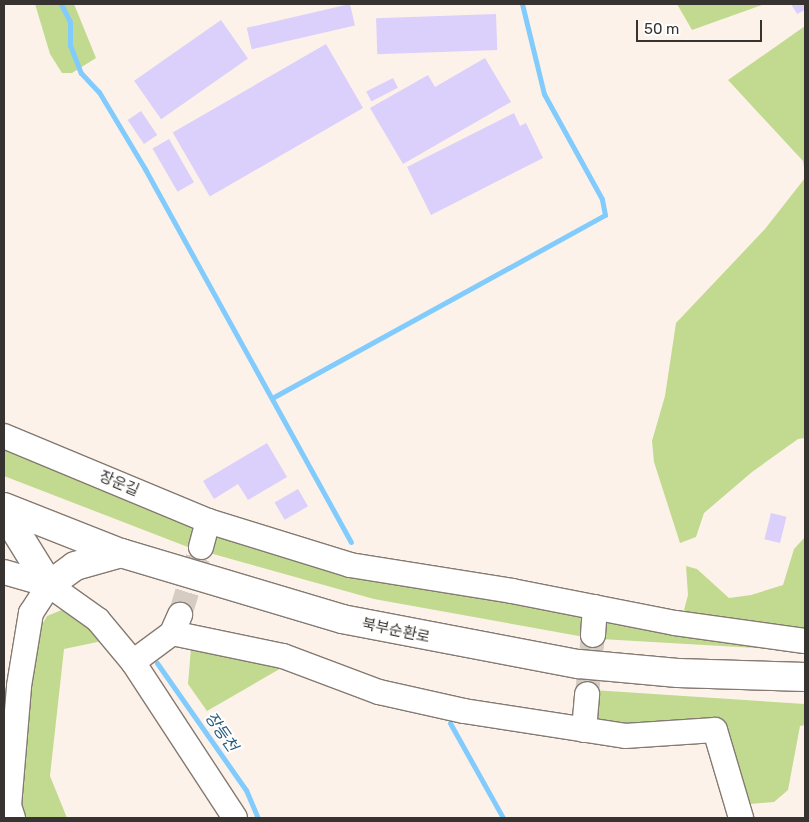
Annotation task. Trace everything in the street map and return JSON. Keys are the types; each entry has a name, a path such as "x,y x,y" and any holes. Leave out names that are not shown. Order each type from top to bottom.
{"main road":[{"name":"북부순환로","path":"4,507 121,553 290,605 434,639 579,664 678,673 805,677"},
{"path":"4,512 49,585 75,566 121,553"}],"street":[{"name":"장운길","path":"4,436 208,521 350,565 805,641"},
{"path":"200,547 208,521"},
{"path":"4,572 49,585 98,620 132,662 235,818"},
{"path":"13,818 9,806 19,686 30,613 49,585"},
{"path":"593,635 596,607"},
{"path":"132,662 176,624 283,656 379,692 464,711 625,736 715,730 740,818"},
{"path":"584,730 587,694"}],"green space":[{"path":"35,4 74,4 96,58 72,73 62,73 50,54"},
{"path":"677,4 765,4 692,30"},
{"path":"805,26 805,174 803,161 728,80"},
{"path":"805,178 805,438 798,439 752,472 704,513 696,537 680,543 654,462 652,441 665,396 676,323 765,229"},
{"path":"4,445 195,526 193,549 4,476"},
{"path":"228,533 579,609 590,638 374,599 206,552 213,537"},
{"path":"805,537 805,634 691,616 684,610 688,595 686,566 697,569 729,598 751,595 783,585 794,549"},
{"path":"64,609 107,640 64,649 50,776 67,818 22,818 18,805 28,687 40,628 47,616"},
{"path":"613,620 805,651 601,639 605,624"},
{"path":"191,648 290,663 207,711 188,684"},
{"path":"593,690 805,704 805,725 800,726 788,790 774,802 750,804 722,722 607,728 598,718"}],"building":[{"path":"350,4 355,25 252,49 247,28"},
{"path":"791,4 804,4 805,10 797,14"},
{"path":"496,14 497,50 377,54 376,18"},
{"path":"221,20 248,59 161,119 134,81"},
{"path":"326,44 363,108 210,197 173,132"},
{"path":"485,58 511,102 403,164 370,108 428,75 435,87"},
{"path":"393,78 398,88 371,101 366,92"},
{"path":"141,111 157,135 144,144 128,120"},
{"path":"514,113 520,126 526,123 543,158 431,215 407,167"},
{"path":"169,139 194,182 178,192 153,148"},
{"path":"267,443 287,477 248,500 238,484 214,499 203,481"},
{"path":"298,489 308,506 285,520 275,502"},
{"path":"771,513 787,517 780,543 764,539"}],"waterway":[{"path":"61,4 70,22 70,45 81,73 99,92 145,169 351,542"},
{"path":"272,398 605,215 602,199 544,94 522,4"},
{"name":"장등천","path":"157,663 246,790 258,818"},
{"path":"450,723 503,818"}],"tunnel":[{"path":"180,615 201,547"},
{"path":"587,694 593,635"}]}
